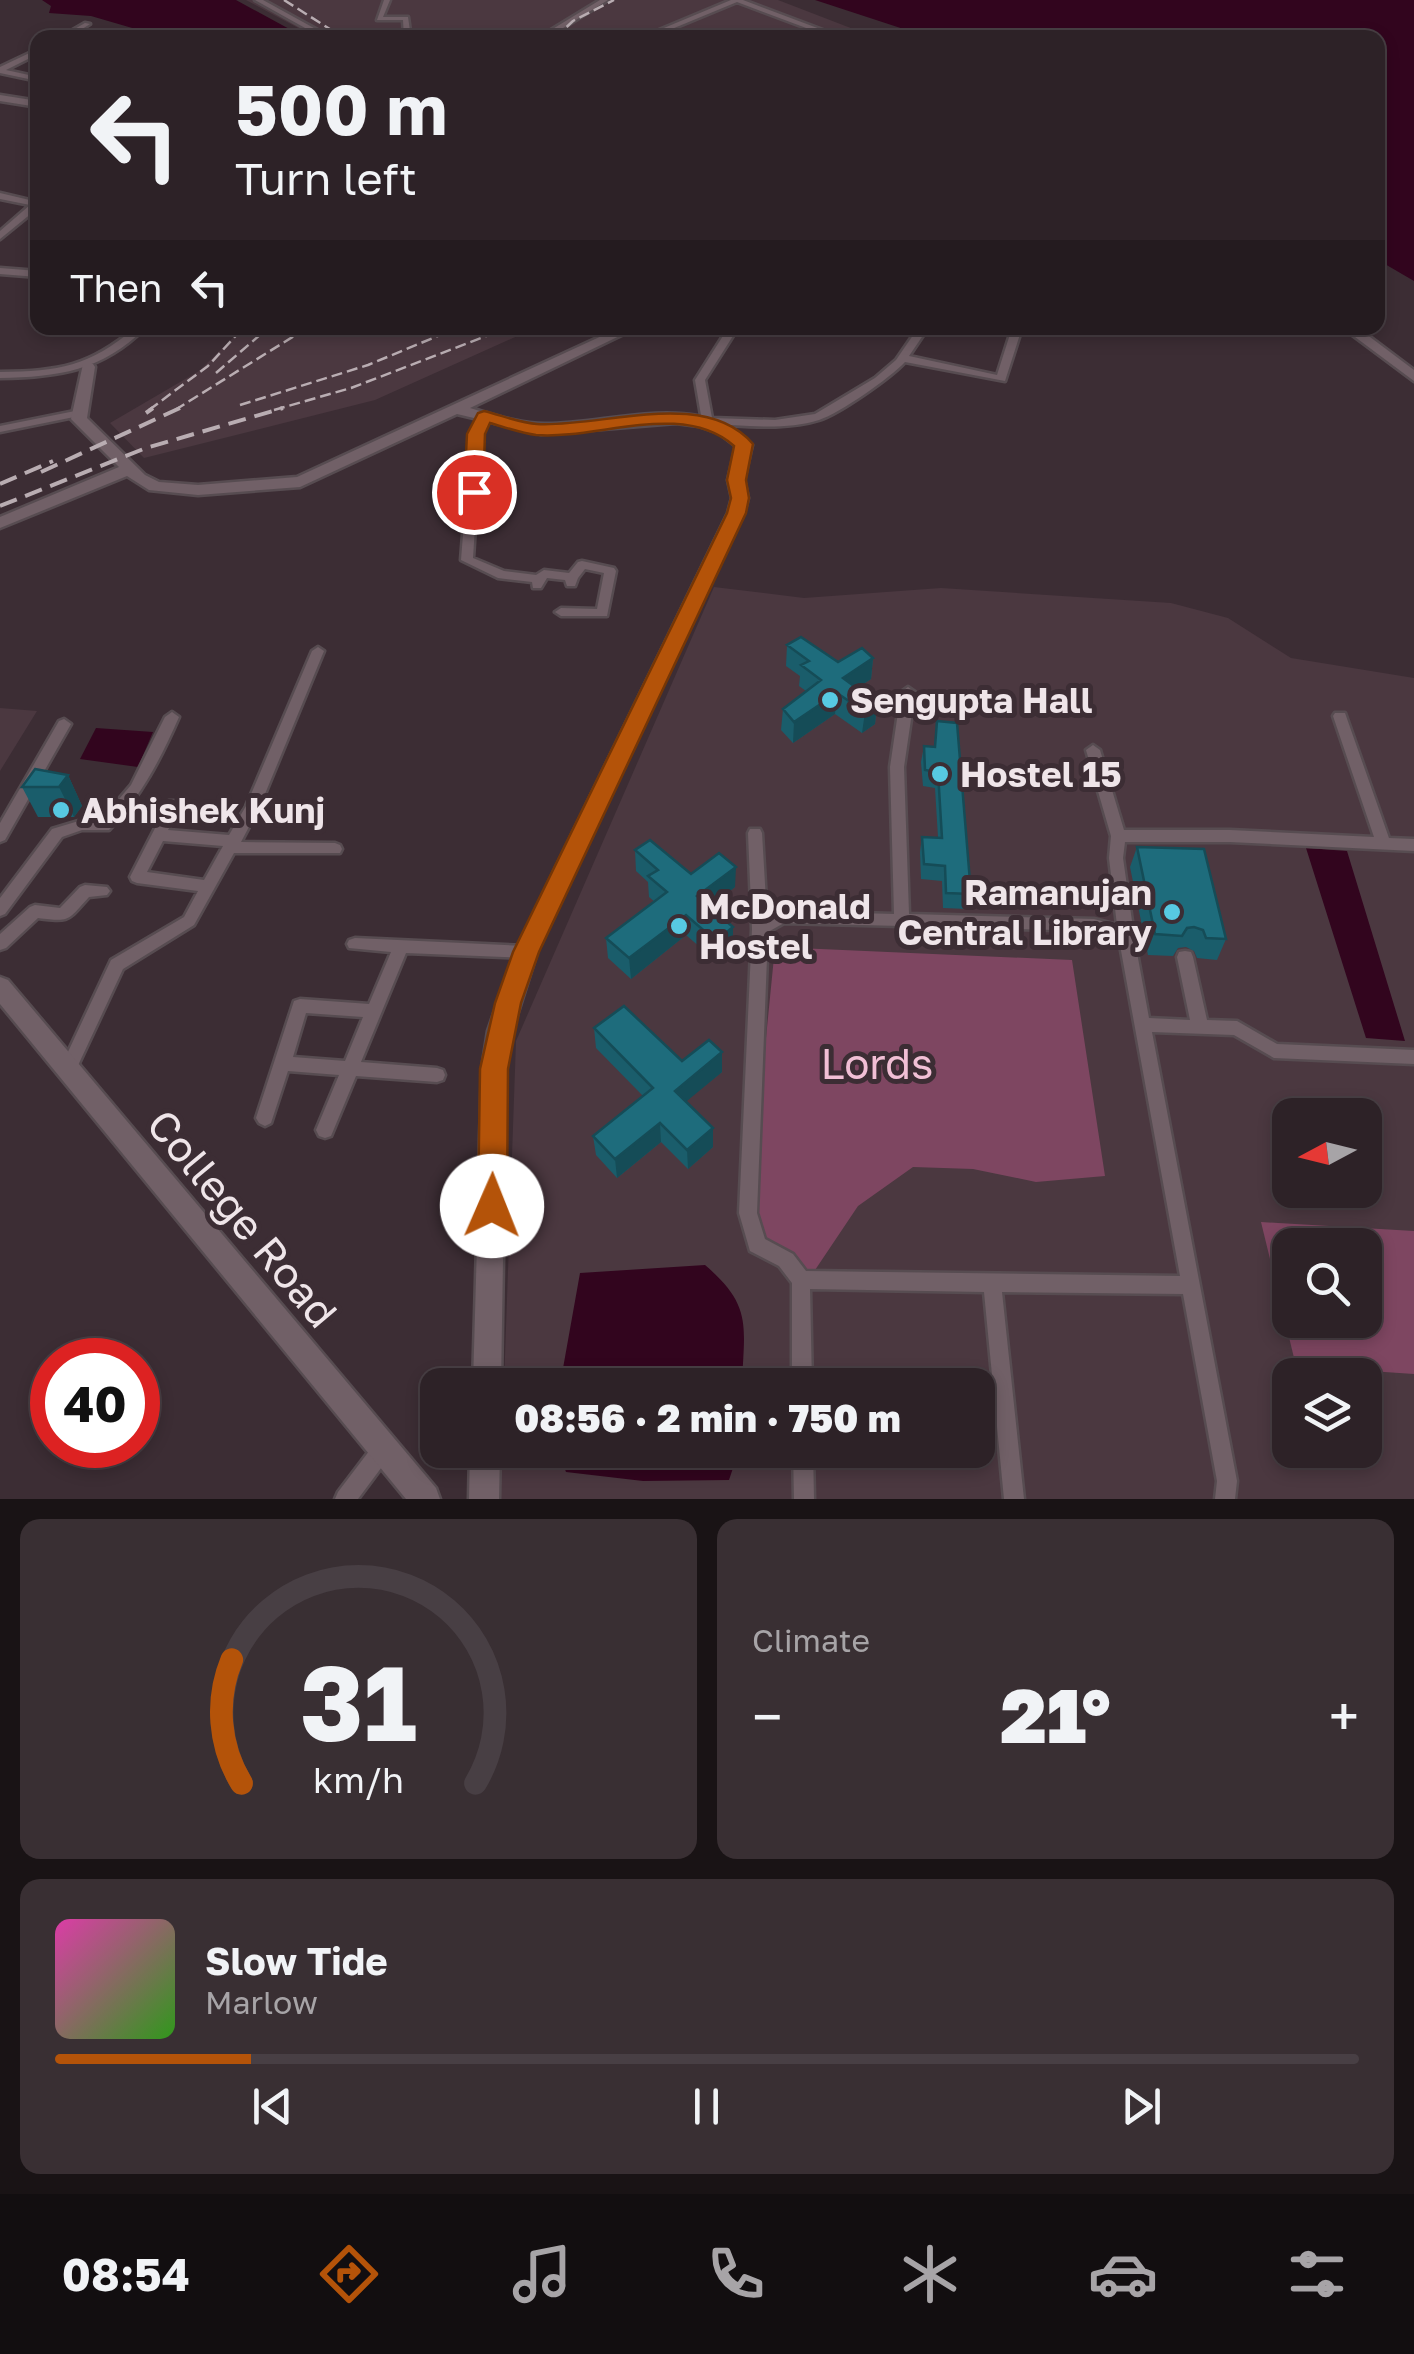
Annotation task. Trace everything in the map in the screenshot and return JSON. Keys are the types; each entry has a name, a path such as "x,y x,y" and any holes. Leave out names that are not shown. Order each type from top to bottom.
{"street":[{"path":"258,0 314,30"},
{"path":"388,0 379,19 406,18 407,30"},
{"path":"554,30 605,0"},
{"path":"663,30 738,0 819,30"},
{"path":"76,30 87,24"},
{"path":"0,70 30,55"},
{"path":"0,70 30,76"},
{"path":"0,98 30,103"},
{"path":"0,196 30,201"},
{"path":"0,236 30,208"},
{"path":"0,271 30,273"},
{"path":"4,374 45,375 88,366 112,353 132,335"},
{"path":"88,366 80,413 91,434 126,467 156,487 198,490 300,482 615,335"},
{"path":"707,421 700,380 727,335"},
{"path":"458,410 536,430 618,422 775,422 818,417 879,380 903,358 918,335"},
{"path":"903,358 1000,379 1015,335"},
{"path":"1359,335 1414,376"},
{"path":"0,429 80,413"},
{"path":"484,416 476,434 467,560 502,575 538,582 544,574 572,580 582,565 610,570 604,613 562,612"},
{"path":"487,1368 494,1069 504,1017 526,952 736,513 740,498 736,480 744,444 723,427 707,421"},
{"path":"0,523 126,467"},
{"path":"68,1069 117,965 189,920 231,844 318,651"},
{"path":"902,920 896,767 908,692"},
{"path":"1340,716 1382,843"},
{"path":"0,910 56,833 82,825 104,826 112,819 151,768 172,717"},
{"path":"0,836 64,724"},
{"path":"1093,750 1118,836 1116,858 1127,942 1227,1481 1225,1499"},
{"path":"174,805 137,877 208,886"},
{"path":"756,832 760,929 748,1214 757,1245 786,1260 801,1280 802,1368"},
{"path":"158,835 231,844 335,849"},
{"path":"1118,836 1414,844"},
{"path":"0,944 34,911 63,915 76,906 85,891 102,891"},
{"path":"760,929 782,917 1094,925 1112,930 1127,942"},
{"path":"356,944 526,952"},
{"path":"324,1130 401,946"},
{"path":"1186,957 1200,1027"},
{"name":"College Road","path":"0,987 424,1499"},
{"path":"265,1118 300,1006 374,1011"},
{"path":"1142,1026 1237,1028 1274,1051 1414,1057"},
{"path":"282,1063 437,1075"},
{"path":"801,1280 1190,1284"},
{"path":"992,1282 1014,1499"},
{"path":"345,1499 383,1449"},
{"path":"484,1499 485,1468"},
{"path":"803,1468 804,1499"}],"shaded area":[{"path":"42,0 236,0 291,30 139,30 91,16 49,13 51,6"},
{"path":"246,0 778,0 856,30 302,30"},
{"path":"815,0 1414,0 1414,281 1385,264 1385,30 907,30"},
{"path":"236,335 519,335 375,400 144,458 110,423 199,371"},
{"path":"714,587 804,598 941,588 1171,603 1228,618 1291,658 1414,678 1414,1499 500,1499 501,1468 995,1468 995,1368 505,1368 516,1041"},
{"path":"0,708 37,711 0,771"},
{"path":"96,728 153,732 138,767 80,759"},
{"path":"1306,848 1347,851 1405,1041 1366,1038"},
{"path":"705,1265 738,1305 744,1332 743,1368 563,1368 580,1273"},
{"path":"565,1468 733,1468 729,1480 643,1481 566,1472"}],"green space":[{"name":"Lords","path":"775,947 1072,960 1105,1176 1036,1182 973,1169 913,1167 858,1206 807,1282 759,1244 752,1179"},
{"path":"1261,1222 1363,1228 1272,1228 1272,1267"},
{"path":"1382,1229 1414,1231 1414,1374 1382,1372 1382,1358 1294,1358 1289,1338 1382,1338"}],"building":[{"path":"801,637 838,662 862,648 873,658 843,678 877,703 865,712 837,693 794,722 783,709 821,680 801,665 809,661 787,645"},
{"path":"937,721 957,723 971,894 946,893 945,866 924,864 922,837 942,838 938,772 925,770 924,746 935,747"},
{"path":"35,769 68,775 59,787 22,787"},
{"path":"650,840 691,874 719,853 736,867 697,896 733,927 716,941 686,915 629,958 606,938 667,892 648,876 658,870 635,850"},
{"path":"1137,847 1204,849 1226,939 1206,938 1203,930 1194,927 1187,928 1182,936 1155,934"},
{"path":"624,1006 682,1061 709,1040 722,1052 675,1091 713,1128 687,1150 660,1123 615,1159 593,1136 653,1088 594,1028"}],"railway":[{"path":"284,0 331,30"},
{"path":"563,30 614,0"},
{"path":"149,410 208,366 237,335"},
{"path":"216,373 260,335"},
{"path":"175,410 296,335"},
{"path":"240,405 368,365 440,335"},
{"path":"274,410 351,388 489,335"},
{"path":"146,413 153,408"},
{"path":"41,472 180,408"},
{"path":"0,506 146,448 283,408"},
{"path":"0,484 53,461"}],"place":[{"name":"Sengupta Hall","path":"830,700"},
{"name":"Hostel 15","path":"940,774"},
{"name":"Abhishek Kunj","path":"61,810"},
{"name":"Ramanujan Central Library","path":"1172,912"},
{"name":"McDonald Hostel","path":"679,926"}],"route":[{"path":"474,492 476,434 484,416 536,430 618,422 707,421 723,427 744,444 736,480 740,498 736,513 526,952 508,1003 494,1069 492,1206"}]}
